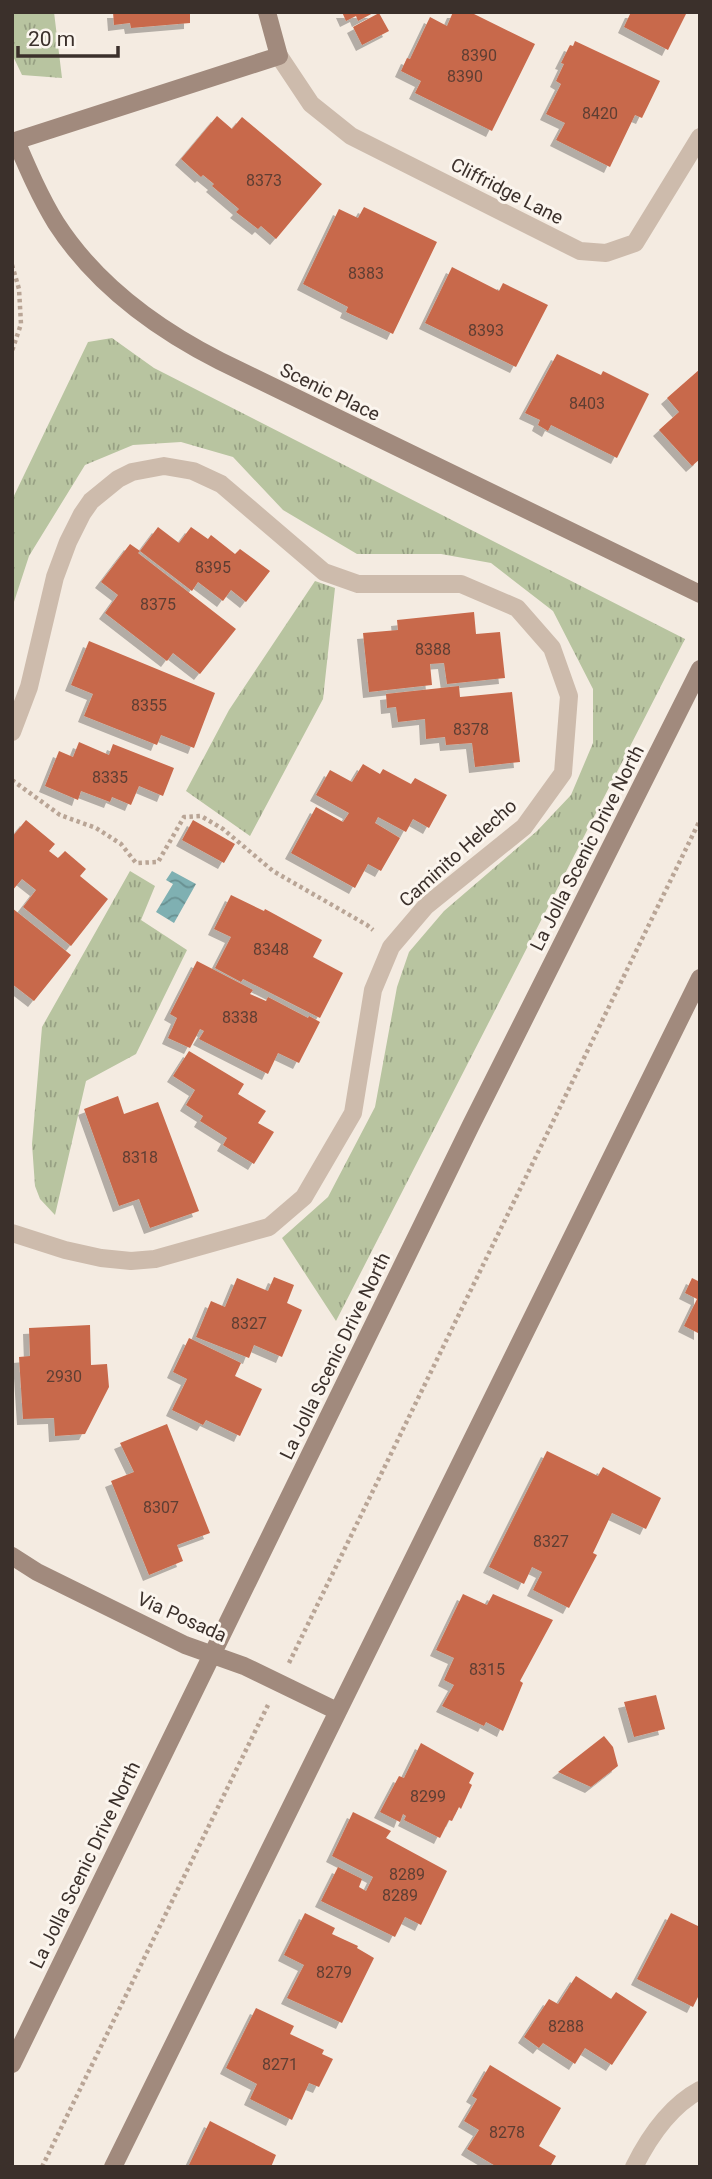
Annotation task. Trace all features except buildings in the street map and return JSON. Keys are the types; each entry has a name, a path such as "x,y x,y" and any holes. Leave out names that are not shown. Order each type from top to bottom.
{"main road":[{"path":"14,141 279,56 267,12"},
{"name":"Scenic Place","path":"14,141 35,186 68,240 116,292 157,326 219,361 700,594"},
{"name":"La Jolla Scenic Drive North","path":"12,2064 471,1125 700,669"},
{"path":"113,2167 700,978"},
{"name":"Via Posada","path":"12,1556 37,1572 173,1639 244,1666 337,1711"}],"street":[{"name":"Cliffridge Lane","path":"279,56 311,104 351,135 580,251 606,253 635,243 700,137"},
{"name":"Caminito Helecho","path":"12,732 29,687 55,577 68,542 91,501 103,489 132,472 164,466 193,471 236,494 324,572 358,584 461,584 517,608 552,648 569,696 563,773 524,827 426,906 391,947 373,990 353,1113 304,1197 270,1227 178,1255 155,1259 131,1261 100,1258 12,1233"},
{"path":"634,2167 645,2144 683,2099 700,2090"}],"path":[{"path":"12,265 19,289 21,324 12,351"},
{"path":"12,780 60,815 96,828 121,844 136,863 158,862 184,817 201,816 223,829 273,871 367,925 391,947"},
{"path":"294,1652 700,820"},
{"path":"42,2167 266,1709"}],"green space":[{"path":"12,12 54,12 62,78 22,75 12,54"},
{"path":"112,338 154,368 685,639 336,1321 282,1238 328,1197 375,1107 397,987 409,952 444,911 537,831 571,795 593,743 593,689 553,611 491,563 441,554 357,554 283,510 233,457 181,442 133,445 85,465 29,556 12,608 12,500 88,342"},
{"path":"315,581 335,588 323,699 250,836 186,791 229,710"},
{"path":"130,871 155,886 141,920 187,950 136,1054 86,1081 55,1215 40,1199 35,1186 32,1144 42,1027"}],"water":[{"path":"172,871 196,884 174,923 156,912 173,884 166,880"}]}
